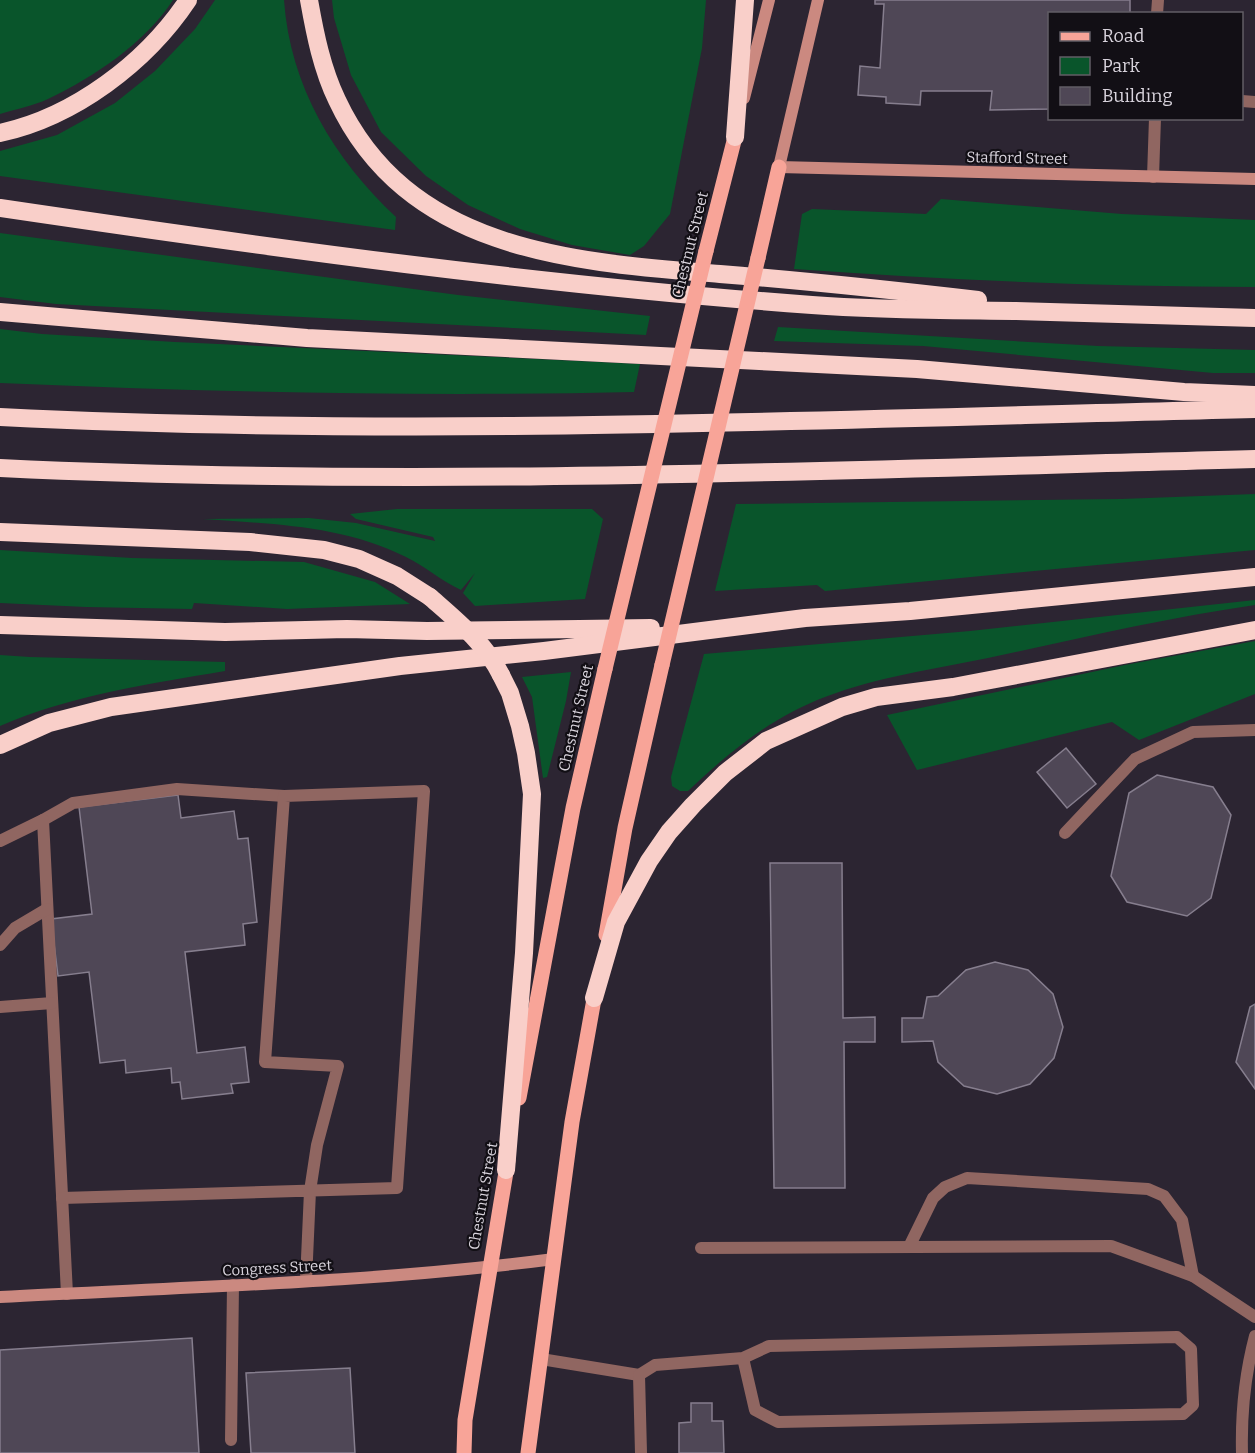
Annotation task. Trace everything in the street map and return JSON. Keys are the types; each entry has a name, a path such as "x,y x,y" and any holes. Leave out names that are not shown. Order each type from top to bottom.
{"highway":[{"path":"0,133 42,120 79,103 111,80 164,32 188,0"},
{"path":"309,0 322,61 336,99 355,135 377,163 403,189 426,206 472,229 545,252 609,264 886,289 1075,313"},
{"path":"735,137 745,0"},
{"path":"0,208 402,264 606,287 814,305 1255,318"},
{"path":"0,312 307,338 917,369 1184,392 1255,395"},
{"path":"0,417 158,424 377,428 1255,409"},
{"path":"0,468 263,476 460,477 1255,459"},
{"path":"0,532 250,542 324,550 359,559 397,576 430,597 460,623 496,664 510,693 520,726 532,794 524,953 506,1170"},
{"path":"0,745 49,723 82,713 140,701 400,666 631,641 805,618 910,611 1255,577"},
{"path":"0,625 225,632 347,629 427,631 718,628"},
{"path":"594,998 616,922 649,861 669,832 693,805 725,773 765,741 842,707 876,697 952,687 1255,630"}],"main road":[{"name":"Chestnut Street","path":"462,1453 489,1267 573,808 706,251 769,0"},
{"path":"528,1453 572,1122 625,828 818,0"},
{"name":"Stafford Street","path":"779,167 1255,179"},
{"name":"Congress Street","path":"0,1297 306,1281 489,1267 554,1259"}],"street":[{"path":"1153,177 1155,120"},
{"path":"1065,833 1135,759 1193,732 1255,730"},
{"path":"0,841 73,803 177,789 284,796 423,791 397,1188 62,1198"},
{"path":"284,796 265,1062 338,1066 317,1145 310,1191 306,1281"},
{"path":"43,820 67,1294"},
{"path":"0,945 15,928 47,909"},
{"path":"0,1007 52,1004"},
{"path":"909,1247 933,1198 945,1188 967,1178 1148,1189 1164,1196 1173,1204 1182,1220 1194,1276"},
{"path":"701,1248 1111,1246 1194,1276 1255,1317"},
{"path":"231,1440 233,1285"},
{"path":"1242,1453 1242,1416 1248,1363 1255,1336"},
{"path":"541,1359 639,1375 655,1365 743,1358 769,1346 1177,1337 1191,1349 1193,1406 1183,1414 778,1422 755,1410 743,1358"},
{"path":"639,1375 640,1453"}],"green space":[{"path":"0,0 173,0 148,31 100,69 48,99 0,114"},
{"path":"215,0 284,0 295,62 319,119 353,171 396,217 395,230 0,176 0,151 57,135 115,103 155,71 195,29"},
{"path":"332,0 706,0 702,48 670,214 644,246 630,255 572,245 520,229 468,205 426,176 381,132 351,75 334,18"},
{"path":"941,199 1122,214 1255,220 1255,287 1024,282 794,269 802,214 812,209 926,214"},
{"path":"0,233 458,295 650,316 646,335 56,304 0,297"},
{"path":"778,327 1098,346 1255,350 1255,373 1213,373 923,346 774,341"},
{"path":"0,329 42,334 175,342 640,364 634,392 317,393 0,383"},
{"path":"1255,494 1255,550 825,591 817,585 715,591 736,504 1121,499"},
{"path":"397,509 592,509 603,519 585,599 475,606 463,593 475,573 461,590 406,557 357,538 306,528 203,519 309,518 356,523 435,541 433,537 356,519 350,514"},
{"path":"0,550 132,558 304,562 375,582 410,604 287,609 194,603 192,609 0,603"},
{"path":"1255,600 1255,605 1121,629 906,674 845,690 806,705 769,725 735,749 688,791 680,791 672,786 671,777 704,654 970,631"},
{"path":"1255,641 1255,694 1139,740 1112,722 917,770 887,715 1125,665"},
{"path":"0,655 225,662 225,671 82,698 0,726"},
{"path":"571,672 547,777 543,778 532,697 522,677"}],"building":[{"path":"875,0 1130,0 1130,12 1048,12 1048,109 990,110 992,91 921,91 920,105 886,103 886,97 858,95 860,66 880,68 884,4 875,4"},
{"path":"1066,748 1096,784 1067,808 1037,772"},
{"path":"1157,775 1213,787 1231,815 1211,898 1187,916 1127,902 1111,876 1129,793"},
{"path":"178,795 181,818 234,811 238,839 248,838 257,922 243,924 245,945 185,952 197,1053 245,1047 249,1082 231,1084 233,1093 182,1099 180,1082 172,1083 171,1068 126,1073 125,1060 100,1063 89,972 58,976 51,919 92,914 79,807"},
{"path":"770,863 842,863 843,1018 875,1017 875,1042 844,1042 845,1188 774,1188"},
{"path":"995,962 1028,970 1053,994 1063,1027 1054,1058 1030,1084 997,1094 964,1086 938,1062 933,1041 902,1042 902,1018 923,1018 927,997 938,996 966,970"},
{"path":"1255,1004 1255,1089 1236,1062 1250,1007"},
{"path":"192,1338 199,1453 0,1453 0,1350"},
{"path":"350,1368 355,1453 251,1453 246,1373"},
{"path":"691,1403 712,1403 712,1421 723,1421 724,1453 679,1453 679,1423 691,1422"}]}
